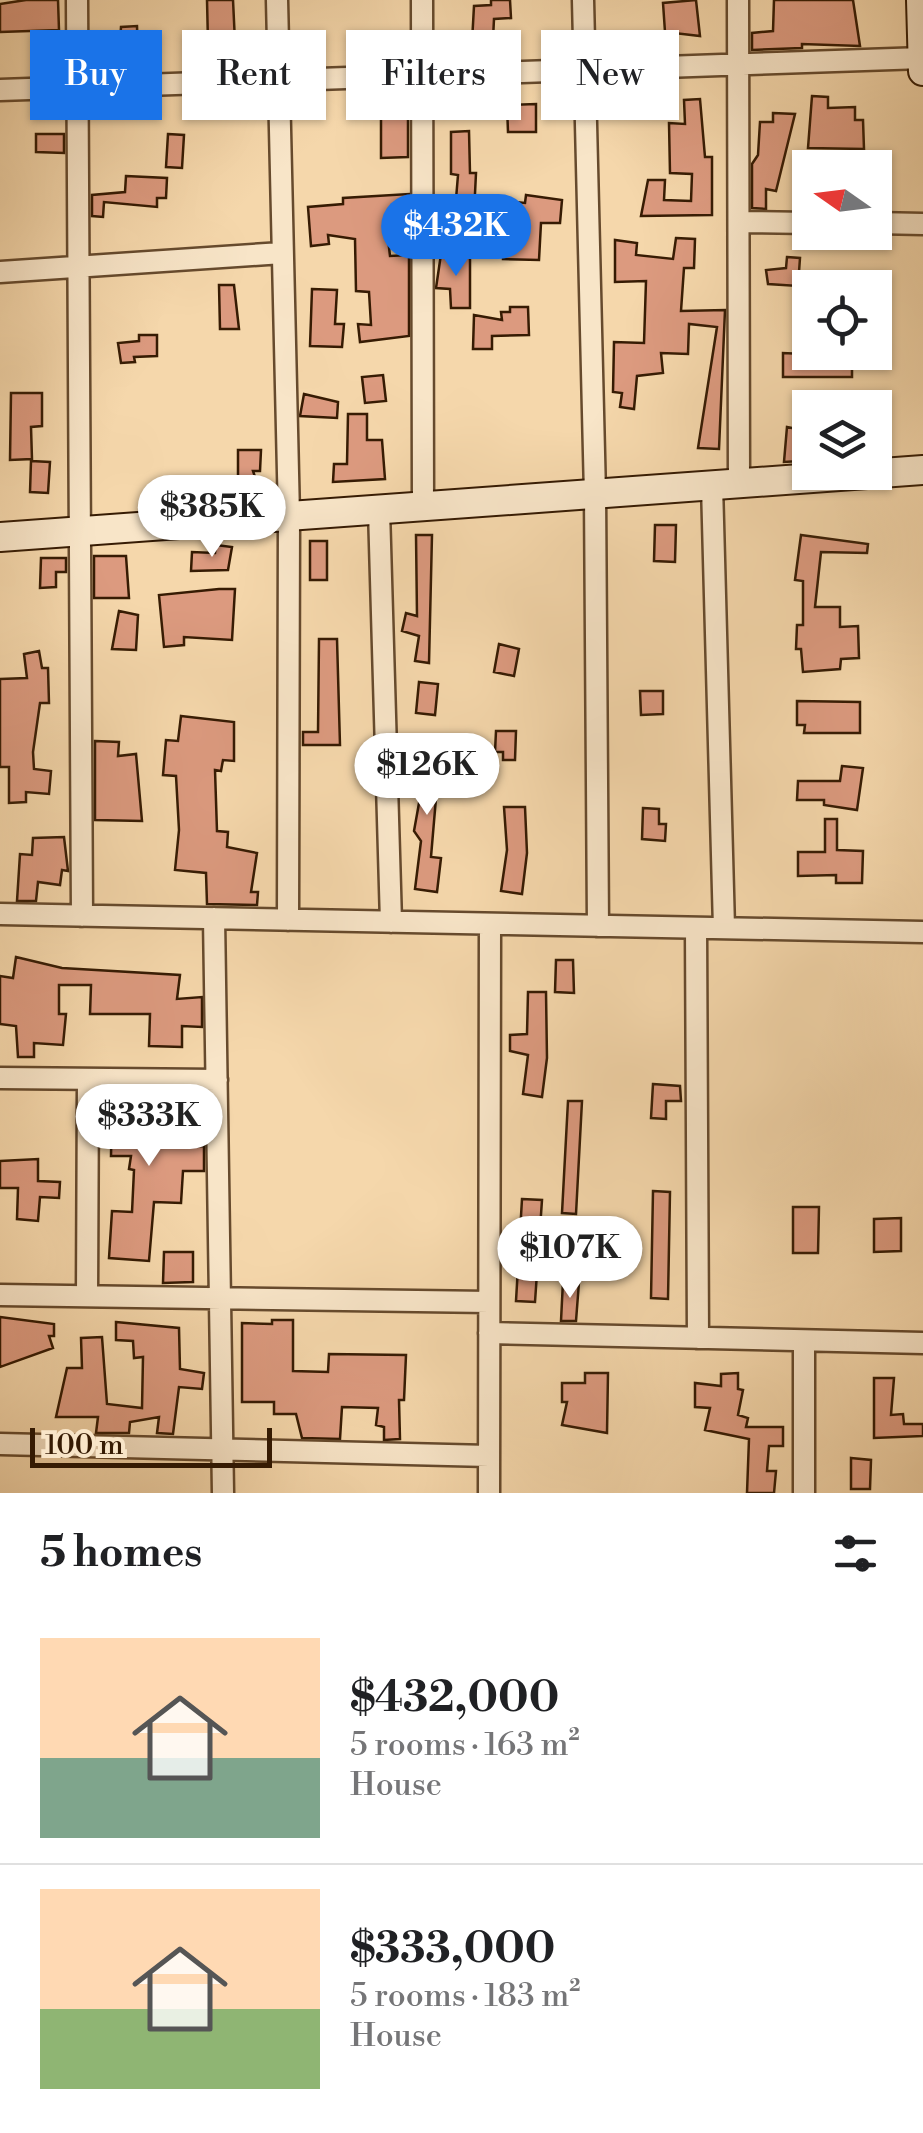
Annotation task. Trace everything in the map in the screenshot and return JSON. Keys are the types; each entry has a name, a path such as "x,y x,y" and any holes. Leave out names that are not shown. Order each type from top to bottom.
{"main road":[{"path":"921,0 923,71"},
{"path":"0,537 923,470"}],"street":[{"path":"77,0 77,30"},
{"path":"277,0 277,30"},
{"path":"422,0 422,30"},
{"path":"583,0 584,30"},
{"path":"724,928 725,484 739,222 738,0"},
{"path":"679,66 923,58"},
{"path":"0,90 30,89"},
{"path":"77,120 82,916"},
{"path":"279,120 289,516 288,920"},
{"path":"421,120 423,506"},
{"path":"586,120 595,494 598,926"},
{"path":"739,222 792,222"},
{"path":"892,223 923,224"},
{"path":"0,272 282,253"},
{"path":"379,510 391,922"},
{"path":"0,914 923,932"},
{"path":"214,918 223,1493"},
{"path":"489,1493 490,924"},
{"path":"696,928 698,1338"},
{"path":"0,1078 217,1080"},
{"path":"86,1296 88,1079"},
{"path":"0,1294 490,1302"},
{"path":"489,1333 923,1344"},
{"path":"804,1340 804,1493"},
{"path":"0,1444 489,1456"}],"building":[{"path":"58,0 59,30 0,32 0,4"},
{"path":"207,0 233,0 234,30 208,30"},
{"path":"491,0 510,0 511,18 494,19 493,30 473,30 474,6 491,5"},
{"path":"696,0 700,36 665,30 663,3"},
{"path":"774,0 853,0 860,46 802,44 802,48 752,50 752,33 773,31"},
{"path":"812,96 828,97 828,108 855,107 855,120 863,120 864,149 808,148"},
{"path":"700,99 705,157 712,157 712,215 641,216 648,180 665,180 664,200 691,201 692,174 670,173 669,123 685,124 684,100"},
{"path":"536,104 536,132 508,132 508,120 521,120 521,105"},
{"path":"773,113 795,114 776,191 766,189 766,209 752,208 752,164 758,155 760,122 773,122"},
{"path":"381,120 408,120 408,157 381,158"},
{"path":"469,131 470,173 476,173 474,214 447,213 447,199 456,199 458,175 451,174 451,132"},
{"path":"36,134 64,134 64,153 36,152"},
{"path":"168,134 184,135 182,168 166,167"},
{"path":"126,176 167,178 166,198 157,198 157,207 104,202 103,217 92,216 92,195 125,192"},
{"path":"409,194 409,220 386,221 390,256 409,255 409,336 360,342 358,324 371,325 369,292 356,291 355,239 328,235 329,244 311,246 308,207 343,204 343,198"},
{"path":"526,195 562,200 560,223 541,223 539,260 503,259 503,249 496,249 496,229 484,228 485,215 505,214 506,201 525,203"},
{"path":"676,238 695,239 694,268 684,268 681,311 725,310 719,449 698,448 717,327 689,324 688,354 661,353 663,373 637,376 634,409 620,407 622,393 613,392 614,342 644,343 646,281 615,282 615,240 637,243 636,255 673,259"},
{"path":"441,254 470,254 470,308 451,308 450,289 436,288"},
{"path":"787,257 800,258 799,270 792,270 792,286 768,284 766,270 786,268"},
{"path":"219,285 234,285 239,329 220,329"},
{"path":"312,289 337,290 335,324 344,324 342,347 310,346"},
{"path":"510,307 528,307 529,335 492,336 492,349 473,349 474,315 502,320 501,312 510,312"},
{"path":"139,335 157,335 157,356 134,357 135,362 121,363 118,343 139,341"},
{"path":"783,353 792,353 792,370 852,370 852,377 783,377"},
{"path":"383,375 386,401 365,403 362,377"},
{"path":"11,393 42,393 42,426 31,427 32,459 10,460"},
{"path":"304,394 338,402 337,418 300,416"},
{"path":"348,414 367,414 367,440 382,440 385,479 333,482 334,464 347,464"},
{"path":"787,427 792,428 792,462 784,462"},
{"path":"238,450 261,450 260,471 253,471 259,489 243,494 238,477"},
{"path":"31,461 50,462 48,493 30,492"},
{"path":"655,525 676,525 675,562 654,561"},
{"path":"416,535 432,535 429,663 415,661 419,636 402,631 406,613 417,616"},
{"path":"801,535 868,544 867,553 821,552 815,607 840,607 840,627 858,626 859,658 841,659 840,669 803,672 801,649 796,649 797,625 803,625 803,581 795,580"},
{"path":"310,541 327,541 327,580 310,580"},
{"path":"216,545 232,547 228,570 191,571 192,552 215,553"},
{"path":"94,556 126,556 129,598 94,598"},
{"path":"41,558 66,558 66,572 56,572 56,587 40,588"},
{"path":"235,589 232,640 184,637 184,645 164,647 159,595"},
{"path":"119,611 138,615 136,650 112,649"},
{"path":"319,639 337,639 340,745 303,745 303,732 318,732"},
{"path":"499,644 519,649 514,676 494,672"},
{"path":"39,651 42,668 48,668 49,703 40,703 34,769 51,771 49,794 26,792 26,802 9,803 9,767 0,767 0,679 27,678 24,654"},
{"path":"419,682 438,684 435,715 416,713"},
{"path":"640,691 663,691 663,714 641,715"},
{"path":"797,701 860,702 860,733 804,733 805,725 797,725"},
{"path":"181,716 234,722 234,761 223,760 221,771 215,770 217,831 228,832 227,847 257,853 251,892 258,892 257,905 207,904 206,873 175,870 179,830 176,776 163,775 166,740 178,741"},
{"path":"496,731 516,731 515,760 503,760 503,752 495,752"},
{"path":"95,741 119,742 118,756 136,754 142,821 95,820"},
{"path":"415,750 440,751 431,857 441,858 437,892 415,889 421,841 414,831 421,792 414,792"},
{"path":"842,766 863,768 857,810 824,805 824,800 797,800 798,781 840,781"},
{"path":"504,807 525,807 527,853 522,894 501,891 507,850"},
{"path":"643,808 659,809 659,824 666,824 665,841 642,839"},
{"path":"825,819 837,819 837,850 863,851 862,883 836,883 836,875 798,876 798,852 825,852"},
{"path":"64,837 68,871 62,870 60,885 38,882 36,901 17,901 20,854 32,855 33,838"},
{"path":"16,957 62,968 180,975 177,999 202,997 202,1027 182,1026 182,1047 149,1046 150,1014 90,1014 91,985 59,985 59,1014 66,1014 63,1045 34,1043 34,1057 18,1057 16,1026 0,1024 0,976 13,978"},
{"path":"556,960 573,960 574,993 555,992"},
{"path":"528,992 546,992 547,1058 542,1097 523,1094 528,1055 510,1051 510,1035 527,1034"},
{"path":"653,1084 680,1086 681,1101 666,1101 666,1119 651,1118"},
{"path":"138,1100 183,1102 181,1147 204,1146 204,1171 183,1171 181,1203 154,1202 149,1261 109,1258 112,1211 132,1212 134,1170 129,1169 131,1156 111,1156 112,1103 138,1106"},
{"path":"568,1101 582,1101 576,1214 562,1213"},
{"path":"38,1159 38,1181 60,1182 59,1198 40,1197 38,1221 17,1219 18,1188 0,1188 0,1161"},
{"path":"653,1191 670,1192 668,1299 651,1298"},
{"path":"522,1199 542,1200 535,1302 516,1301"},
{"path":"793,1207 819,1207 818,1253 793,1253"},
{"path":"901,1218 901,1251 874,1252 874,1219"},
{"path":"164,1252 193,1252 193,1282 163,1283"},
{"path":"563,1281 579,1282 576,1321 561,1321"},
{"path":"0,1317 54,1324 54,1336 49,1336 53,1348 0,1367"},
{"path":"272,1320 293,1320 293,1371 328,1372 329,1354 406,1355 404,1400 399,1400 400,1439 384,1440 384,1427 376,1425 378,1408 342,1407 340,1439 302,1438 296,1414 274,1414 274,1402 242,1402 242,1323 272,1324"},
{"path":"116,1322 179,1328 180,1369 204,1373 202,1389 179,1387 173,1434 157,1433 159,1417 130,1422 129,1433 96,1433 98,1417 56,1417 67,1368 82,1368 81,1338 102,1337 107,1404 142,1408 143,1357 134,1358 133,1341 116,1340"},
{"path":"585,1373 608,1373 607,1433 562,1425 567,1402 562,1402 562,1383 585,1383"},
{"path":"738,1373 738,1389 743,1390 738,1415 748,1418 746,1427 783,1427 783,1446 769,1446 767,1471 776,1471 774,1493 747,1493 749,1439 705,1430 710,1408 695,1407 695,1383 721,1386 721,1374"},
{"path":"874,1378 894,1378 891,1415 903,1414 904,1424 923,1424 923,1436 874,1438"},
{"path":"851,1458 871,1460 870,1489 851,1489"}]}
